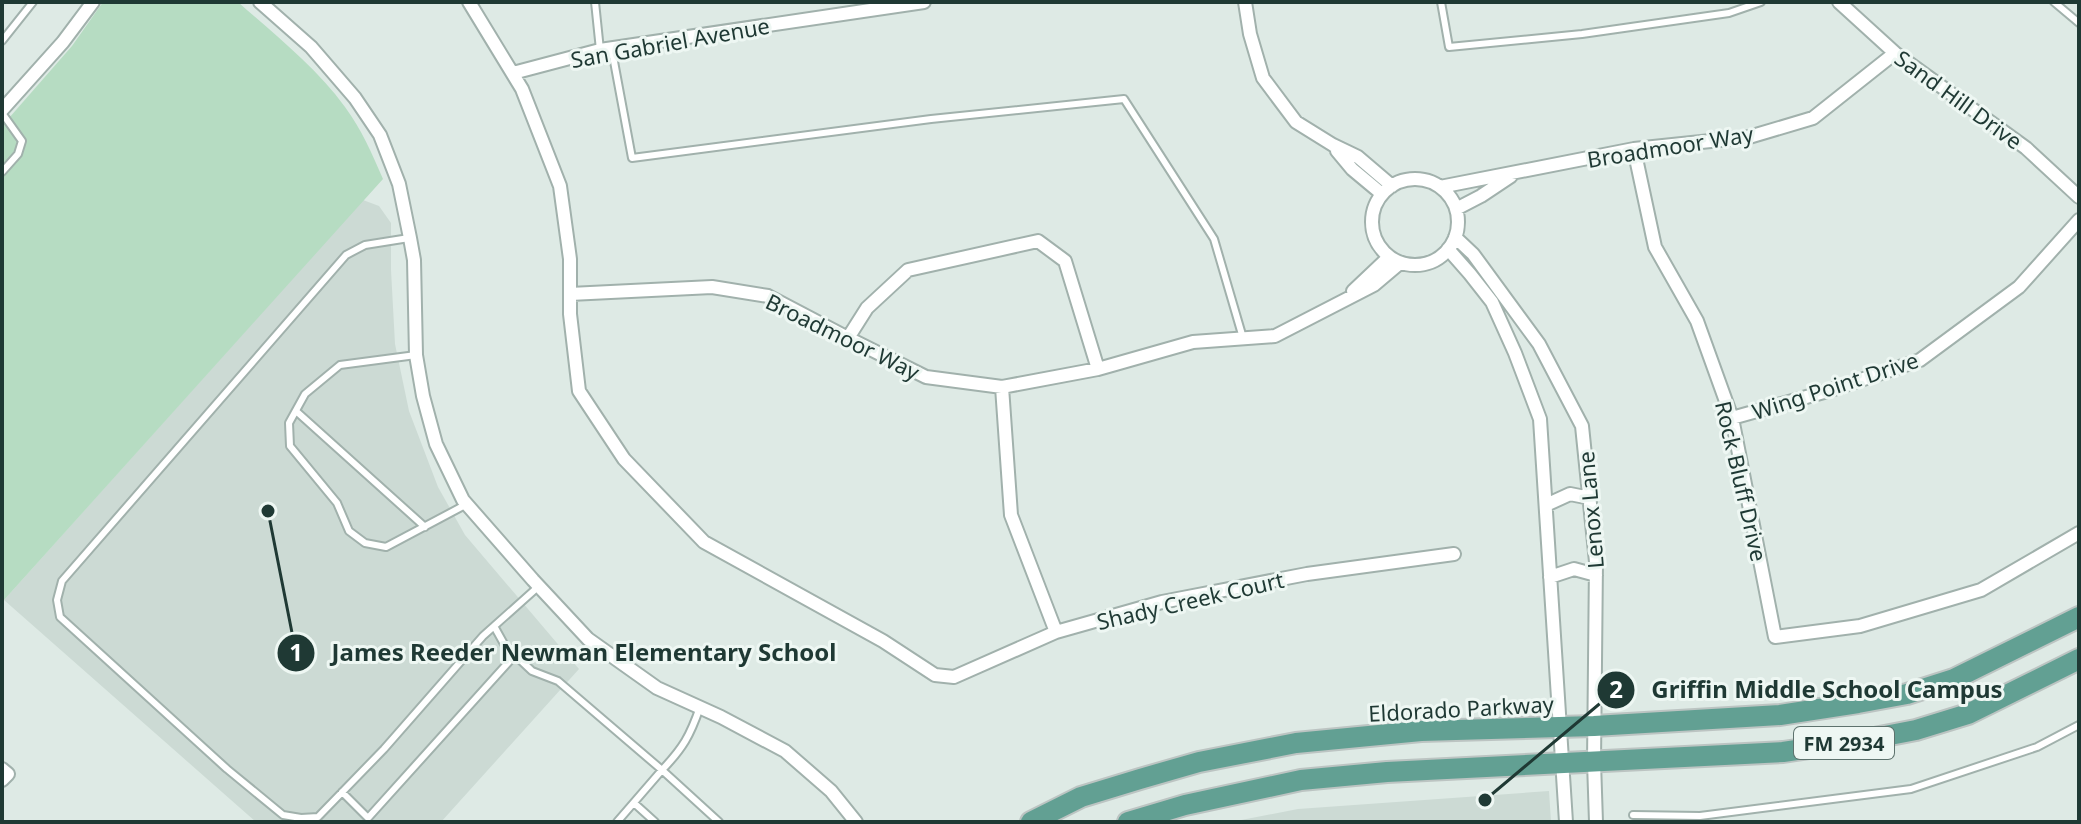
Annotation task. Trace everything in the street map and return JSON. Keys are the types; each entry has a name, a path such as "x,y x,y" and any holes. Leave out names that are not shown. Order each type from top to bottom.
{"main road":[{"name":"Eldorado Parkway","path":"1031,822 1081,797 1184,766 1296,743 1421,731 1594,726 1780,715 1907,694 1954,679 2079,617"},
{"name":"FM 2934","path":"1128,822 1185,805 1301,780 1387,772 1783,752 1864,740 1916,730 1968,714 2079,659"}],"street":[{"path":"2,111 63,42 93,2"},
{"path":"260,2 311,47 355,98 380,135 399,184 414,260 416,355 423,396 436,444 463,500 588,639 657,688 785,751 831,791 856,822"},
{"path":"469,2 522,89 560,186 570,259 570,294"},
{"name":"San Gabriel Avenue","path":"513,73 600,50 924,2"},
{"path":"1245,2 1250,34 1263,78 1296,122 1333,145 1352,169 1387,190"},
{"name":"Sand Hill Drive","path":"1839,2 1895,53 2026,148 2079,197"},
{"name":"Broadmoor Way","path":"1440,187 1634,149 1749,137 1813,118 1895,53"},
{"name":"Rock Bluff Drive","path":"1634,149 1655,247 1697,321 1732,418 1775,637 1860,626 1981,590 2079,533"},
{"name":"Broadmoor Way","path":"1456,209 1517,172"},
{"path":"1404,181 1429,181 1440,187 1456,209 1458,223 1448,249 1426,264 1413,265 1394,260 1379,246 1373,234 1375,206 1387,190 1404,181"},
{"name":"Wing Point Drive","path":"1732,418 1831,390 1920,360 2019,287 2079,220"},
{"name":"Lenox Lane","path":"1455,237 1473,254 1539,344 1582,426 1596,562 1596,822"},
{"path":"848,338 867,308 908,270 1038,241 1065,261 1098,369"},
{"name":"Lenox Lane","path":"1448,249 1492,302 1540,419 1566,822"},
{"name":"Broadmoor Way","path":"570,294 712,287 768,296 926,377 1002,387 1098,369 1193,342 1275,336 1342,301 1394,260"},
{"name":"Shady Creek Court","path":"570,294 579,391 624,459 704,542 871,634 935,675 954,677 1056,632 1162,602 1292,576 1454,554"},
{"path":"1002,387 1011,515 1056,632"},
{"path":"1546,505 1570,494 1590,498"},
{"path":"1550,577 1574,569 1596,575"}],"lane":[{"path":"2,41 33,2"},
{"path":"595,2 600,50 613,56 632,158 931,119 1124,99 1214,239 1243,338"},
{"path":"1441,2 1449,47 1582,34 1729,13 1761,2"},
{"path":"2054,2 2079,23"},
{"path":"2,111 22,141 18,154 2,172"},
{"path":"410,238 365,245 346,255 62,581 57,600 60,617 227,769 283,815 318,817 384,749 473,647 539,586"},
{"path":"416,355 340,365 305,394 289,423 290,446 337,503 349,531 365,543 386,547 467,504"},
{"path":"296,411 425,527"},
{"path":"494,626 504,644 532,671 558,681 719,822"},
{"path":"342,792 368,818 515,655"},
{"path":"617,822 681,749 700,707"},
{"path":"1633,815 1700,819 1911,789 2037,747 2079,725"},
{"path":"634,803 655,822"}],"shaded area":[{"path":"363,200 379,206 391,223 395,344 409,411 438,487 465,535 579,669 441,822 256,822 4,600"},
{"path":"1549,791 1551,822 1231,822 1298,809"}],"green space":[{"path":"103,2 238,2 334,92 357,124 383,179 4,600 2,126 72,46"}],"place":[{"name":"James Reeder Newman Elementary School","path":"268,511"},
{"name":"Griffin Middle School Campus","path":"1485,800"}]}
